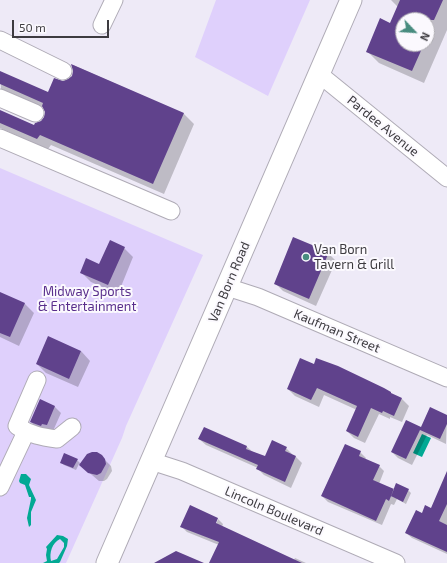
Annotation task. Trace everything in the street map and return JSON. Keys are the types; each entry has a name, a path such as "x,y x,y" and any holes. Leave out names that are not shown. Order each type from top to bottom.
{"main road":[{"name":"Van Born Road","path":"107,563 351,0"}],"street":[{"path":"102,25 114,0"},
{"path":"0,40 63,71"},
{"name":"Pardee Avenue","path":"319,74 447,178"},
{"path":"0,98 34,113"},
{"path":"0,138 171,211"},
{"name":"Kaufman Street","path":"226,287 258,297 447,378"},
{"path":"37,380 17,426 40,438 57,439 72,427"},
{"path":"0,487 26,432"},
{"name":"Lincoln Boulevard","path":"151,461 182,471 396,563"}],"green space":[{"path":"216,0 310,0 268,96 195,57"},
{"name":"Midway Sports & Entertainment","path":"0,168 203,255 66,563 0,563"}],"shaded area":[{"path":"422,434 431,438 422,457 413,453"},
{"path":"21,474 26,474 31,479 29,485 36,500 31,512 31,525 29,527 27,518 31,497 29,497 25,485 19,481"},
{"path":"57,535 68,539 67,546 59,563 43,563 47,561 46,547","holes":["60,539 64,543 64,547 57,559 51,561 51,552 55,543"]}],"building":[{"path":"400,0 443,0 435,18 435,12 395,12 395,52 420,52 412,71 366,52 380,18 390,23"},
{"path":"71,64 184,113 153,184 40,135 37,139 0,123 0,110 34,125 35,123 41,121 45,112 42,106 43,103 0,84 0,71 48,92 54,78 63,81 72,76 73,71"},
{"path":"293,237 329,252 309,299 274,284"},
{"path":"110,240 125,247 108,285 80,273 86,258 99,264"},
{"path":"0,292 25,303 10,337 0,333"},
{"path":"48,336 81,351 69,379 36,364"},
{"path":"300,358 314,364 316,358 338,366 402,398 394,416 371,408 358,437 346,431 357,406 317,388 311,400 287,389"},
{"path":"40,399 55,406 47,425 42,424 41,426 30,422"},
{"path":"430,407 447,415 447,424 440,439 420,430 406,459 391,452 406,420 421,427"},
{"path":"204,427 247,446 246,449 265,456 272,440 287,447 285,451 296,456 285,482 256,469 258,465 198,439"},
{"path":"345,444 361,451 359,456 380,465 373,480 394,489 389,501 386,499 376,521 321,496"},
{"path":"97,452 105,459 106,464 101,473 97,475 88,473 79,465 87,454"},
{"path":"64,453 78,459 73,468 60,463"},
{"path":"447,471 447,504 439,521 447,525 447,552 405,533 416,510 422,513 425,505 431,508"},
{"path":"396,483 409,489 403,502 391,496"},
{"path":"190,505 218,518 216,523 302,563 209,563 219,542 180,527"},
{"path":"176,551 204,563 154,563"}],"place":[{"name":"Van Born Tavern & Grill","path":"306,257"}]}
